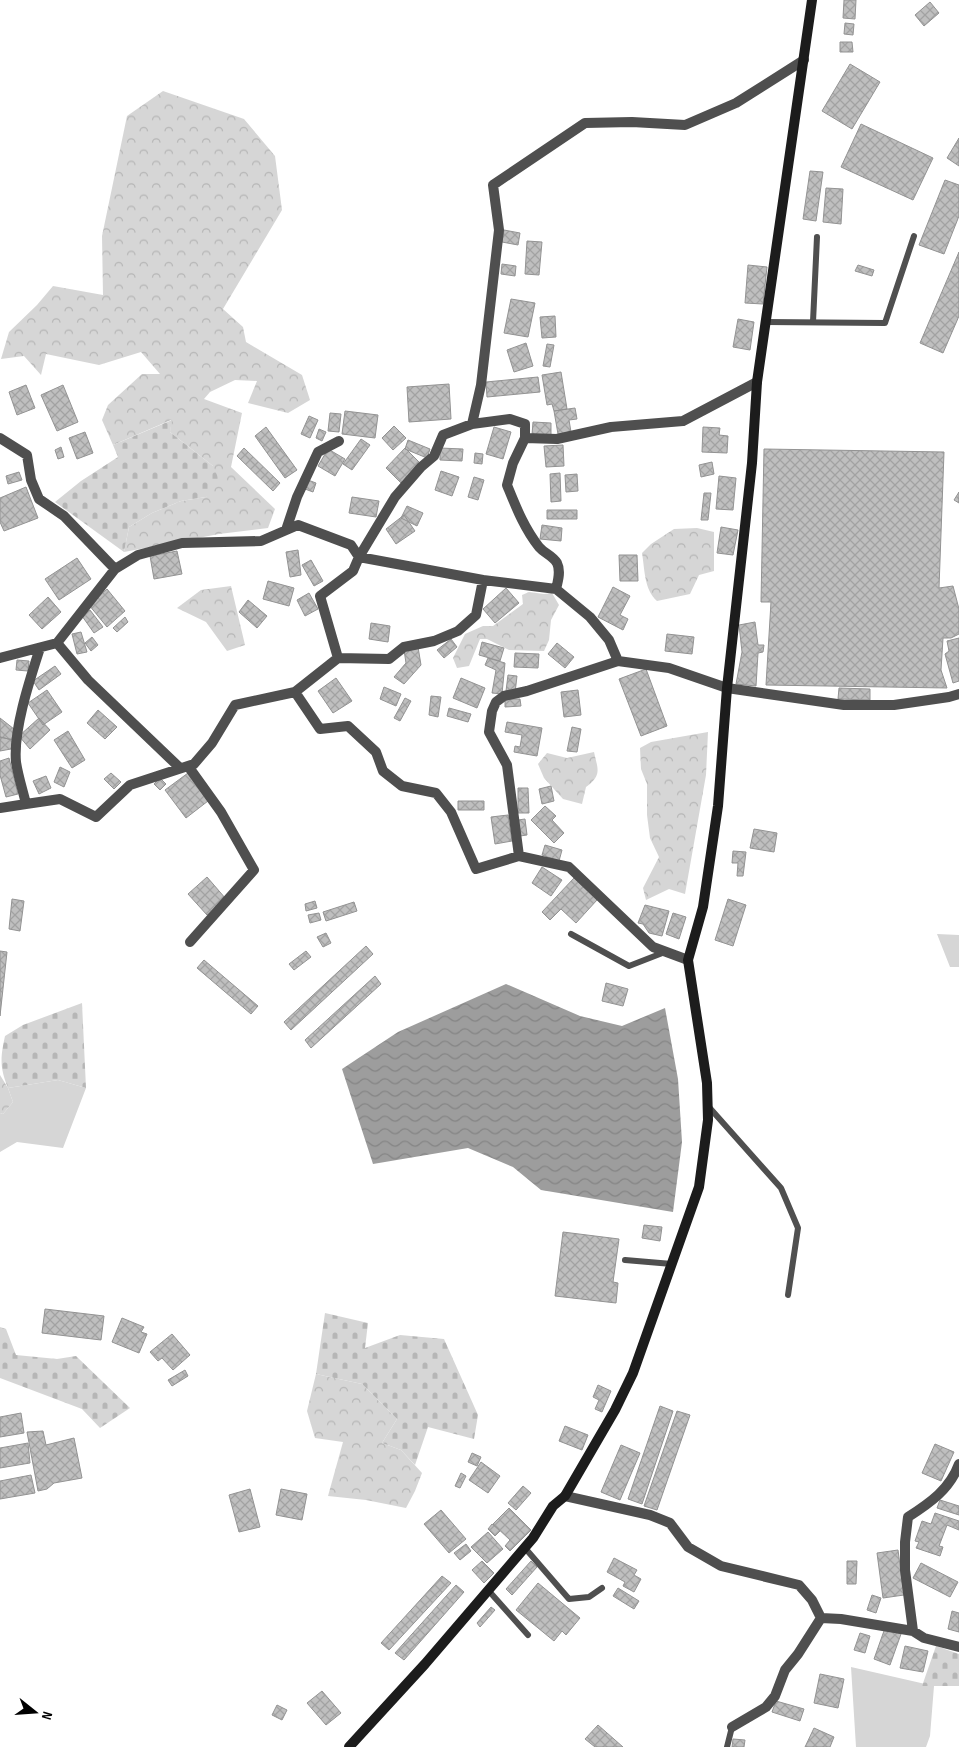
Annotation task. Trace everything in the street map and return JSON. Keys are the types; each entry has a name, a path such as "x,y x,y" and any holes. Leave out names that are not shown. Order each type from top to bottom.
{"street":[{"path":"349,1747 425,1664 525,1548 553,1506 566,1496 615,1410 633,1374 699,1187 708,1120 707,1083 688,960 703,907 718,806 727,688 752,463 757,382 812,0"},
{"path":"472,424 481,385 499,230 493,185 585,124 632,122 685,125 736,103 804,60"},
{"path":"525,438 557,439 610,426 683,421 757,382"},
{"path":"338,658 320,596 353,571 359,557 396,497 434,456 443,435 472,424 510,419 525,424 525,438 513,464 507,485 526,529 542,550 551,554 558,564 559,578 556,589"},
{"path":"0,438 27,455 31,480 40,499 64,516 115,569"},
{"path":"286,530 297,497 318,452 339,441"},
{"path":"0,658 57,643 115,569 138,555 182,543 261,541 298,524 351,545 359,557 483,580 556,589 590,617 609,640 618,661"},
{"path":"0,808 60,799 96,817 130,785 194,764 212,743 235,705 295,692 338,658 389,659 404,647 434,641 458,630 476,615 483,580"},
{"path":"57,643 88,680 184,767 221,812 254,870 190,942"},
{"path":"26,804 16,762 18,737 28,686 40,648"},
{"path":"519,856 507,765 489,732 492,711 496,702 504,696 527,692 618,661 669,668 727,688 844,705 894,705 959,694"},
{"path":"295,692 320,729 348,726 376,752 382,772 402,786 436,793 451,812 476,868 519,856 569,867 653,947 688,960"},
{"path":"913,1631 904,1570 908,1517 933,1501 954,1477 959,1464"},
{"path":"566,1496 650,1516 670,1523 688,1547 721,1566 799,1585 812,1600 821,1618"},
{"path":"821,1618 840,1619 913,1631 924,1638 959,1647"},
{"path":"732,1726 766,1707 771,1702 785,1670 798,1654 821,1618"}],"lane":[{"path":"766,322 885,323 914,236"},
{"path":"813,322 817,237"},
{"path":"571,934 629,966 665,952"},
{"path":"708,1105 781,1188 798,1228 788,1295"},
{"path":"625,1260 672,1264"},
{"path":"525,1548 569,1599 589,1597 602,1588"},
{"path":"488,1590 528,1635"},
{"path":"727,1747 732,1726"}],"green space":[{"path":"163,91 244,119 275,156 282,210 223,309 243,327 246,342 302,375 310,400 288,413 248,403 257,381 235,380 210,392 204,399 242,413 231,467 275,509 268,528 219,534 124,552 129,527 152,513 181,501 206,497 213,466 170,432 171,420 113,445 102,420 108,405 142,374 160,374 141,352 99,365 46,354 41,375 24,356 1,359 9,332 37,305 53,286 103,295 102,236 127,116"},
{"path":"172,420 170,432 213,466 220,482 206,497 181,501 152,513 129,527 124,552 55,502 81,481 118,457 113,445"},
{"path":"697,528 714,532 714,571 699,575 690,594 657,601 647,585 642,553 651,544 674,529"},
{"path":"231,586 245,645 227,651 206,622 177,608 201,590"},
{"path":"529,592 552,593 559,605 551,620 549,640 544,651 509,650 487,639 480,639 469,666 457,668 453,658 465,634 483,626 493,626 523,604 522,595"},
{"path":"708,732 706,775 685,894 669,889 646,900 643,888 659,857 650,838 647,815 647,784 641,769 640,748 651,742"},
{"path":"594,752 598,772 595,779 586,787 582,804 563,799 544,778 538,764 547,753 567,758"},
{"path":"937,934 959,935 959,967 950,967"},
{"path":"82,1003 86,1088 58,1080 8,1088 3,1075 2,1063 5,1036 23,1025"},
{"path":"0,1075 8,1088 13,1102 3,1114 0,1113"},
{"path":"58,1080 86,1088 63,1148 17,1142 0,1152 0,1113 3,1114 13,1102 8,1088"},
{"path":"325,1313 368,1323 365,1348 400,1335 444,1339 478,1415 474,1439 428,1427 415,1465 401,1450 382,1443 397,1419 362,1384 316,1374"},
{"path":"0,1327 6,1329 16,1355 57,1359 76,1356 130,1408 100,1428 82,1409 0,1378"},
{"path":"316,1374 362,1384 397,1419 382,1443 401,1450 422,1473 406,1508 366,1500 328,1496 343,1442 315,1438 307,1411"},
{"path":"936,1646 959,1654 959,1686 922,1686"},
{"path":"851,1667 934,1686 930,1736 926,1747 856,1747"}],"water":[{"path":"506,984 580,1016 622,1026 665,1008 678,1079 682,1142 673,1212 541,1190 513,1167 468,1148 373,1164 342,1069 398,1032"}],"building":[{"path":"844,0 856,0 855,19 843,18"},
{"path":"930,2 939,13 924,26 915,15"},
{"path":"845,23 854,24 853,35 844,34"},
{"path":"840,42 852,42 853,52 840,52"},
{"path":"850,64 880,82 852,129 822,111"},
{"path":"861,124 933,158 913,200 841,167"},
{"path":"959,138 959,166 947,158"},
{"path":"810,171 823,172 816,221 803,219"},
{"path":"945,180 959,185 959,216 944,254 919,245"},
{"path":"826,188 843,189 841,224 823,222"},
{"path":"504,230 520,233 518,245 502,242"},
{"path":"527,241 542,242 539,275 525,274"},
{"path":"959,252 959,316 943,353 920,343"},
{"path":"502,264 516,266 515,276 501,274"},
{"path":"748,265 767,267 763,304 745,303"},
{"path":"858,265 874,270 872,276 855,271"},
{"path":"511,299 535,303 528,337 504,333"},
{"path":"555,316 556,337 542,338 540,317"},
{"path":"738,319 754,322 750,350 733,347"},
{"path":"526,343 533,366 514,372 507,350"},
{"path":"547,344 554,345 550,367 543,366"},
{"path":"561,372 567,409 554,411 552,404 547,405 542,375"},
{"path":"538,377 540,392 487,397 486,382"},
{"path":"449,384 451,419 409,422 407,387"},
{"path":"26,385 35,408 17,415 9,392"},
{"path":"63,385 78,422 57,431 41,395"},
{"path":"575,408 577,419 569,420 571,432 558,434 554,411"},
{"path":"345,411 378,415 375,438 342,434"},
{"path":"330,413 341,414 339,432 328,431"},
{"path":"309,416 318,420 310,438 301,434"},
{"path":"533,422 551,423 551,436 532,435"},
{"path":"394,426 406,438 393,450 382,438"},
{"path":"266,427 297,470 285,478 255,436"},
{"path":"494,427 511,432 503,459 486,454"},
{"path":"703,427 720,428 719,435 728,436 727,453 702,452"},
{"path":"319,429 326,432 322,441 316,438"},
{"path":"85,432 93,453 77,459 69,438"},
{"path":"361,439 370,445 352,470 343,464"},
{"path":"408,440 430,449 427,458 405,449"},
{"path":"563,445 564,466 546,467 544,446"},
{"path":"61,447 64,457 58,459 55,450"},
{"path":"244,448 280,483 273,491 237,456"},
{"path":"405,448 420,463 401,483 386,468"},
{"path":"440,448 463,449 462,461 440,460"},
{"path":"328,449 345,459 335,476 318,466"},
{"path":"764,449 944,452 939,588 953,586 959,609 959,634 951,638 943,638 941,670 947,688 766,685 771,602 761,602"},
{"path":"475,453 483,454 482,464 474,463"},
{"path":"712,462 714,474 701,477 699,465"},
{"path":"441,471 459,477 452,496 435,490"},
{"path":"19,472 22,480 8,484 6,476"},
{"path":"560,473 561,501 551,502 550,474"},
{"path":"577,474 578,491 566,492 565,475"},
{"path":"719,476 736,478 733,510 716,509"},
{"path":"474,477 484,480 478,500 468,497"},
{"path":"308,480 316,483 313,492 305,489"},
{"path":"26,487 38,518 4,531 0,522 0,498"},
{"path":"959,492 959,503 954,500"},
{"path":"704,493 711,493 708,520 701,520"},
{"path":"352,497 379,501 376,517 349,513"},
{"path":"407,506 423,513 417,526 401,518"},
{"path":"547,510 577,510 577,519 547,519"},
{"path":"404,515 415,531 396,544 386,529"},
{"path":"542,525 562,528 561,541 540,539"},
{"path":"721,527 738,530 733,555 717,553"},
{"path":"298,550 301,575 290,577 286,552"},
{"path":"177,551 182,574 154,579 150,556"},
{"path":"619,555 637,555 638,581 620,581"},
{"path":"77,558 91,579 59,600 45,579"},
{"path":"311,560 323,581 314,586 302,565"},
{"path":"268,581 294,588 289,606 263,599"},
{"path":"613,587 630,596 620,615 628,619 623,630 598,617"},
{"path":"506,588 519,603 495,623 483,609"},
{"path":"107,589 125,611 107,627 89,605"},
{"path":"309,593 318,609 305,616 297,600"},
{"path":"48,597 61,612 42,629 29,615"},
{"path":"248,600 267,616 257,628 239,612"},
{"path":"90,610 103,627 94,633 82,616"},
{"path":"125,617 128,622 117,632 113,628"},
{"path":"755,622 758,645 764,645 763,652 758,653 756,686 736,684 742,652 739,625"},
{"path":"371,623 390,626 388,642 369,639"},
{"path":"81,632 87,652 77,654 72,634"},
{"path":"667,634 694,637 692,654 665,651"},
{"path":"92,637 98,645 91,651 85,643"},
{"path":"959,638 959,681 953,683 945,654 949,651 947,641"},
{"path":"451,639 457,647 444,658 437,650"},
{"path":"482,642 504,648 500,661 479,655"},
{"path":"557,643 574,657 565,668 548,654"},
{"path":"418,647 421,665 404,684 394,677 406,663 404,650"},
{"path":"515,653 539,654 538,668 514,667"},
{"path":"488,658 505,663 502,694 492,693 496,670 485,665"},
{"path":"17,660 29,661 28,671 16,670"},
{"path":"55,666 61,674 39,690 33,681"},
{"path":"646,669 667,726 641,736 619,679"},
{"path":"508,675 517,676 515,693 506,691"},
{"path":"336,678 352,701 333,713 318,691"},
{"path":"461,678 485,688 477,708 453,698"},
{"path":"384,687 401,694 396,706 380,699"},
{"path":"839,688 870,689 870,700 838,699"},
{"path":"47,690 62,712 43,725 28,703"},
{"path":"578,690 581,715 564,717 561,692"},
{"path":"431,696 441,697 438,717 429,715"},
{"path":"405,698 411,701 400,721 394,718"},
{"path":"505,699 520,699 521,706 505,707"},
{"path":"449,708 471,714 468,722 447,716"},
{"path":"98,710 117,727 105,739 87,723"},
{"path":"0,718 14,729 13,740 0,737"},
{"path":"39,718 50,730 30,749 19,736"},
{"path":"507,722 542,728 537,756 514,752 515,746 520,747 522,735 505,732"},
{"path":"572,727 581,729 577,752 567,751"},
{"path":"68,731 85,760 72,768 54,740"},
{"path":"0,737 13,740 11,749 0,751"},
{"path":"9,758 18,794 6,797 0,775 0,761"},
{"path":"60,767 70,772 64,787 54,782"},
{"path":"111,773 121,782 114,789 104,779"},
{"path":"188,773 208,801 186,818 165,790"},
{"path":"46,776 51,788 39,794 33,781"},
{"path":"160,778 166,784 160,790 154,784"},
{"path":"551,786 554,801 542,804 539,789"},
{"path":"518,788 528,788 529,813 518,813"},
{"path":"458,801 484,801 484,810 458,810"},
{"path":"545,806 556,816 552,820 564,833 554,843 531,820"},
{"path":"508,815 512,841 495,844 491,817"},
{"path":"525,819 527,835 520,836 518,820"},
{"path":"754,829 777,833 774,852 750,848"},
{"path":"545,845 562,850 559,861 542,855"},
{"path":"733,851 746,852 743,876 737,876 738,863 732,863"},
{"path":"542,867 562,880 551,896 532,883"},
{"path":"207,877 226,899 207,915 188,894"},
{"path":"574,878 597,900 576,923 561,909 550,920 542,912"},
{"path":"12,899 24,901 20,931 9,929"},
{"path":"728,899 746,905 733,946 715,940"},
{"path":"315,901 317,908 306,911 305,904"},
{"path":"354,902 357,911 326,921 323,912"},
{"path":"645,905 669,911 662,936 649,933 643,924 638,923"},
{"path":"319,913 321,920 310,923 308,915"},
{"path":"673,913 686,917 679,939 666,934"},
{"path":"326,933 331,943 323,947 317,937"},
{"path":"366,946 373,954 291,1030 284,1022"},
{"path":"0,951 7,952 0,1016"},
{"path":"306,951 311,957 294,970 289,964"},
{"path":"204,960 258,1006 251,1014 197,968"},
{"path":"375,976 381,984 311,1048 305,1040"},
{"path":"606,983 628,989 623,1006 602,1001"},
{"path":"644,1225 662,1227 660,1241 642,1238"},
{"path":"563,1232 619,1239 613,1282 618,1283 616,1303 555,1296"},
{"path":"45,1309 104,1316 101,1340 42,1333"},
{"path":"122,1318 144,1327 141,1332 147,1334 139,1353 112,1342"},
{"path":"172,1334 190,1355 173,1370 162,1358 158,1361 150,1352"},
{"path":"185,1370 188,1376 172,1386 168,1380"},
{"path":"598,1385 611,1391 602,1412 595,1409 599,1400 593,1397"},
{"path":"660,1406 673,1411 642,1504 628,1499"},
{"path":"677,1411 690,1415 657,1510 644,1506"},
{"path":"21,1413 24,1433 0,1437 0,1417"},
{"path":"565,1426 588,1435 582,1450 559,1441"},
{"path":"43,1431 46,1445 74,1438 82,1478 54,1483 47,1489 38,1491 27,1432"},
{"path":"28,1443 30,1463 0,1468 0,1448"},
{"path":"935,1444 954,1452 941,1481 922,1473"},
{"path":"621,1445 640,1453 620,1500 601,1492"},
{"path":"472,1453 481,1457 477,1466 468,1462"},
{"path":"481,1462 500,1476 488,1493 469,1480"},
{"path":"461,1473 466,1476 460,1488 455,1486"},
{"path":"31,1475 35,1493 0,1499 0,1481"},
{"path":"523,1486 531,1493 516,1510 508,1503"},
{"path":"250,1489 260,1527 239,1532 229,1495"},
{"path":"281,1489 307,1494 302,1520 276,1515"},
{"path":"940,1500 959,1506 959,1515 937,1508"},
{"path":"509,1508 531,1530 510,1551 505,1546 510,1540 493,1524"},
{"path":"441,1510 466,1539 449,1553 424,1524"},
{"path":"935,1513 959,1521 959,1530 947,1525 939,1546 943,1547 940,1556 916,1548 919,1542 915,1541 922,1521 931,1524"},
{"path":"492,1524 500,1531 495,1536 488,1529"},
{"path":"488,1532 503,1549 487,1563 471,1547"},
{"path":"466,1544 471,1551 460,1560 454,1553"},
{"path":"898,1550 904,1595 883,1598 877,1553"},
{"path":"614,1558 637,1570 634,1575 641,1579 634,1592 623,1586 625,1582 607,1572"},
{"path":"482,1561 494,1573 484,1583 472,1570"},
{"path":"531,1561 537,1567 512,1595 506,1589"},
{"path":"847,1561 857,1561 856,1584 847,1584"},
{"path":"921,1563 958,1582 950,1597 913,1578"},
{"path":"442,1576 451,1583 389,1650 381,1643"},
{"path":"538,1583 580,1618 566,1635 562,1631 554,1641 516,1610"},
{"path":"456,1585 464,1592 404,1660 395,1653"},
{"path":"618,1588 639,1601 634,1609 613,1596"},
{"path":"872,1595 881,1598 876,1613 867,1610"},
{"path":"491,1607 495,1610 480,1627 477,1623"},
{"path":"952,1611 959,1613 959,1632 948,1629"},
{"path":"885,1628 901,1634 890,1665 874,1659"},
{"path":"860,1633 870,1636 865,1653 854,1650"},
{"path":"905,1646 928,1651 923,1672 900,1668"},
{"path":"820,1674 844,1679 838,1708 814,1703"},
{"path":"322,1691 341,1713 326,1725 307,1703"},
{"path":"776,1701 804,1709 800,1721 772,1712"},
{"path":"277,1705 287,1710 282,1720 272,1715"},
{"path":"598,1725 623,1747 595,1747 585,1739"},
{"path":"814,1728 834,1737 830,1747 805,1747"},
{"path":"733,1739 745,1740 744,1747 732,1747"}]}
